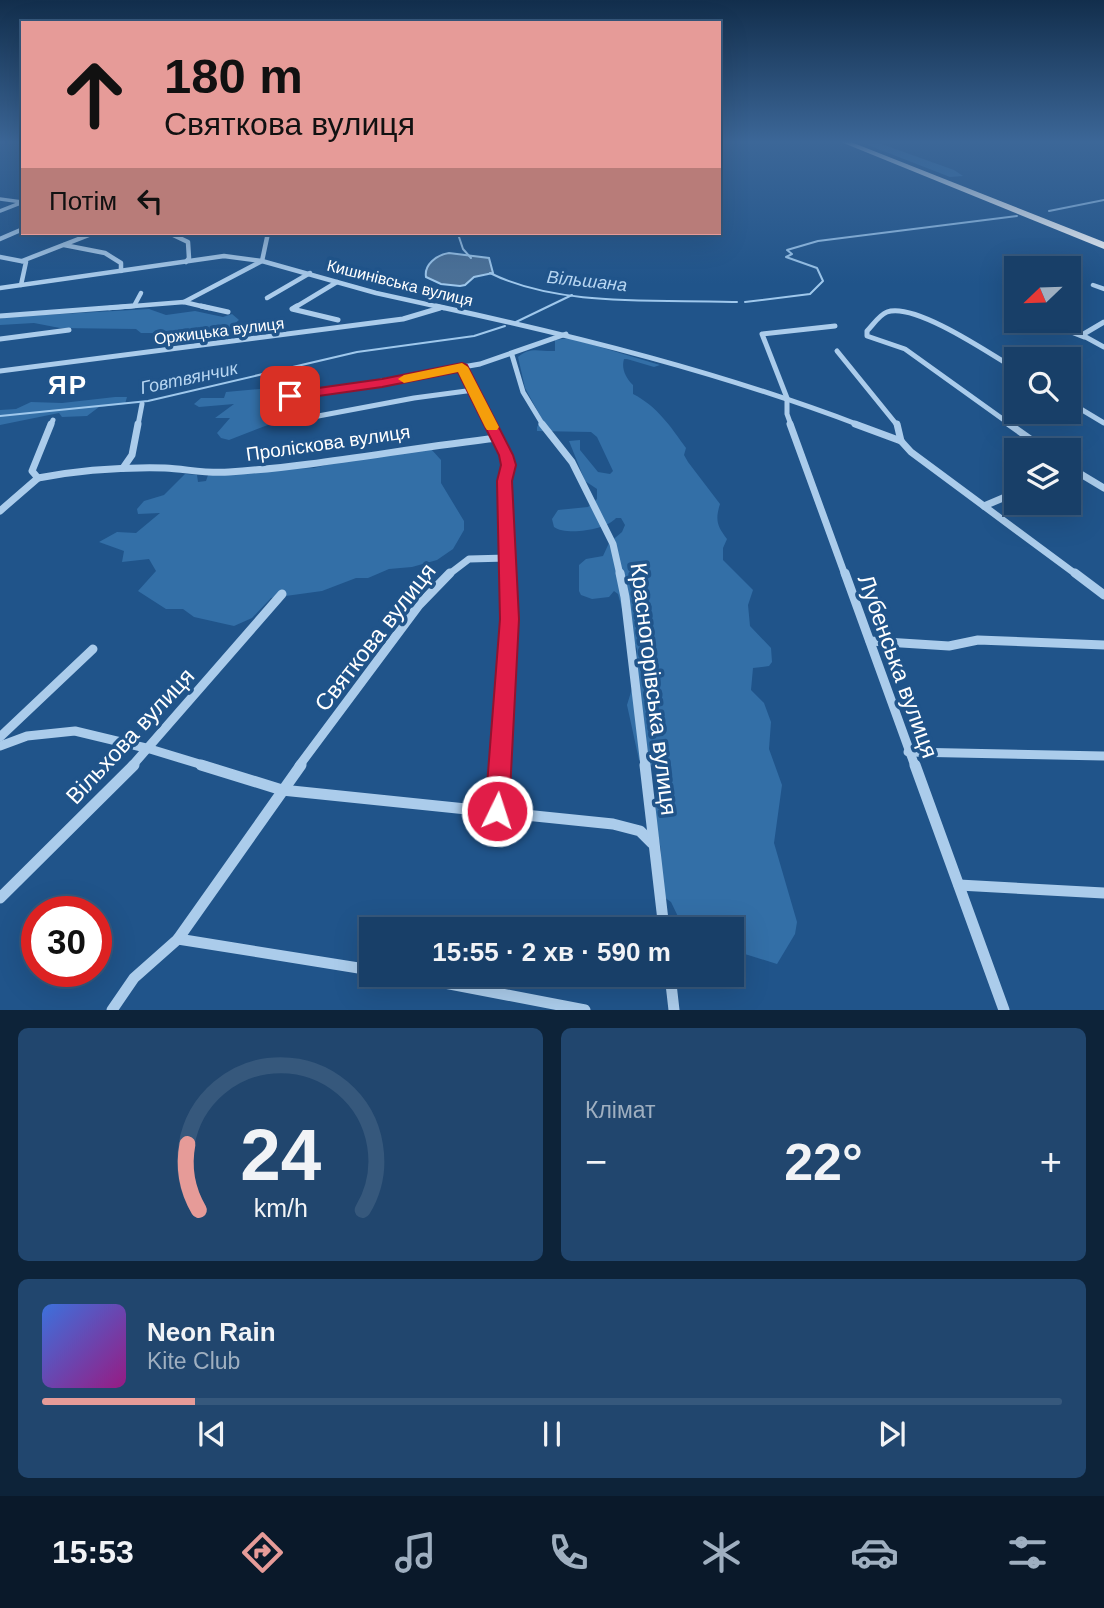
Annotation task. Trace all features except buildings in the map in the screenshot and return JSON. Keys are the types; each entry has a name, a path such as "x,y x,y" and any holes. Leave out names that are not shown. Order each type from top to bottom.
{"highway":[{"path":"964,189 1104,244"},
{"path":"968,189 1104,244"}],"street":[{"path":"0,199 21,202"},
{"path":"0,211 21,203"},
{"path":"0,239 21,230"},
{"path":"0,257 22,261 89,235"},
{"path":"174,235 188,242 189,258 186,262"},
{"path":"184,302 262,261 268,235"},
{"path":"63,245 114,256 121,263 121,271"},
{"name":"Кишинівська вулиця","path":"0,288 230,256 262,261 440,307 567,334 787,398 901,440"},
{"path":"21,285 27,266 22,261"},
{"path":"267,298 310,273"},
{"path":"338,282 292,309 338,320"},
{"path":"1093,285 1104,289"},
{"path":"134,306 141,293"},
{"path":"0,316 184,302 228,312"},
{"name":"Оржицька вулиця","path":"0,371 403,319 440,307"},
{"path":"1004,362 963,336 926,319 896,310 886,312 867,331 867,336 905,349 1004,420"},
{"path":"1084,337 1083,333 1104,322"},
{"name":"Лубенська вулиця","path":"835,326 762,334 787,398 787,414 795,437 1004,1010"},
{"path":"0,339 69,330"},
{"path":"1074,333 1104,347"},
{"path":"285,398 462,367 512,355 567,334"},
{"path":"837,351 853,374 897,424 901,440 911,452 1104,595"},
{"name":"Красногорівська вулиця","path":"512,355 520,386 538,417 575,464 578,476 613,544 625,597 662,917"},
{"path":"462,367 509,465 505,481 510,619 497,811"},
{"path":"281,423 414,398 474,390"},
{"path":"123,468 132,455 142,404"},
{"path":"1081,410 1104,424"},
{"path":"0,511 38,478 32,471 33,463 52,420"},
{"path":"1010,424 1029,438"},
{"name":"Проліскова вулиця","path":"38,478 86,469 186,469 218,473 294,468 408,448 498,438"},
{"path":"1081,474 1104,488"},
{"path":"984,506 1004,498"},
{"name":"Святкова вулиця","path":"113,1010 134,978 178,939 282,790 419,605 455,568 469,559 506,558"},
{"name":"Вільхова вулиця","path":"0,898 150,749 282,594"},
{"path":"870,641 949,646 978,640 1104,645"},
{"path":"0,737 93,649"},
{"path":"0,746 27,736 75,731 150,749 282,790 613,824 640,831 652,843"},
{"path":"908,752 1104,756"},
{"path":"959,885 1104,893"},
{"path":"178,939 359,968"},
{"path":"465,987 584,1010"},
{"path":"671,987 674,1010"}],"shaded area":[{"path":"449,253 489,258 493,273 474,277 460,286 441,284 426,277 427,268 432,261"},
{"path":"149,309 166,315 195,311 223,317 232,314 239,320 228,329 206,333 194,341 183,343 152,333 141,333 136,329 60,328 34,323 0,325 0,319 9,317"},
{"path":"570,338 660,365 654,367 624,359 623,366 633,385 633,394 656,411 669,425 686,448 684,455 688,462 720,504 718,523 727,539 723,548 723,560 753,590 748,605 750,626 771,648 772,662 769,666 753,668 751,690 764,703 771,722 769,749 782,785 774,843 797,922 795,934 777,964 744,954 744,917 678,917 671,902 661,895 658,880 661,850 654,814 665,781 659,769 639,760 627,705 634,682 637,649 628,630 618,594 614,591 609,597 592,599 581,595 579,591 579,565 586,559 603,556 609,543 622,532 625,525 621,518 616,518 604,526 567,531 554,527 552,519 558,510 588,507 597,499 597,489 585,481 569,441 580,440 580,450 598,472 610,474 613,471 597,437 591,432 537,431 542,419 525,388 518,357 531,351 555,351 555,340"},
{"path":"270,388 282,392 270,401 271,409 287,410 286,418 229,440 221,438 217,433 230,418 215,418 234,404 199,407 194,404 201,398 224,398 226,392"},
{"path":"127,397 125,404 99,407 87,416 62,417 59,413 0,425 0,410 16,409 31,402 62,403"},
{"path":"431,449 441,460 441,483 464,521 464,530 453,549 437,560 412,567 389,569 322,591 271,598 252,618 234,626 194,617 183,609 166,609 138,591 156,571 149,559 122,562 124,551 99,542 117,532 136,533 160,513 138,514 137,509 144,501 164,495 185,474 197,475 198,482 206,481 209,472 314,468 351,459"}],"waterway":[{"name":"Вільшана","path":"1049,211 1104,200"},
{"name":"Вільшана","path":"745,302 810,294 823,281 817,268 786,257 792,254 787,250 818,241 1017,216"},
{"name":"Вільшана","path":"458,235 463,249 471,258"},
{"name":"Вільшана","path":"490,273 518,284 571,296"},
{"name":"Говтвянчик","path":"516,322 571,296"},
{"name":"Вільшана","path":"571,296 611,300 737,302"},
{"name":"Говтвянчик","path":"0,416 148,401 357,352 474,336 505,326"}],"slow traffic":[{"path":"404,379 462,367 492,427"}],"district":[{"name":"ЯР","path":"68,385"}],"route":[{"path":"290,396 382,383 462,367 474,390 509,465 505,481 510,619 497,811"}]}
